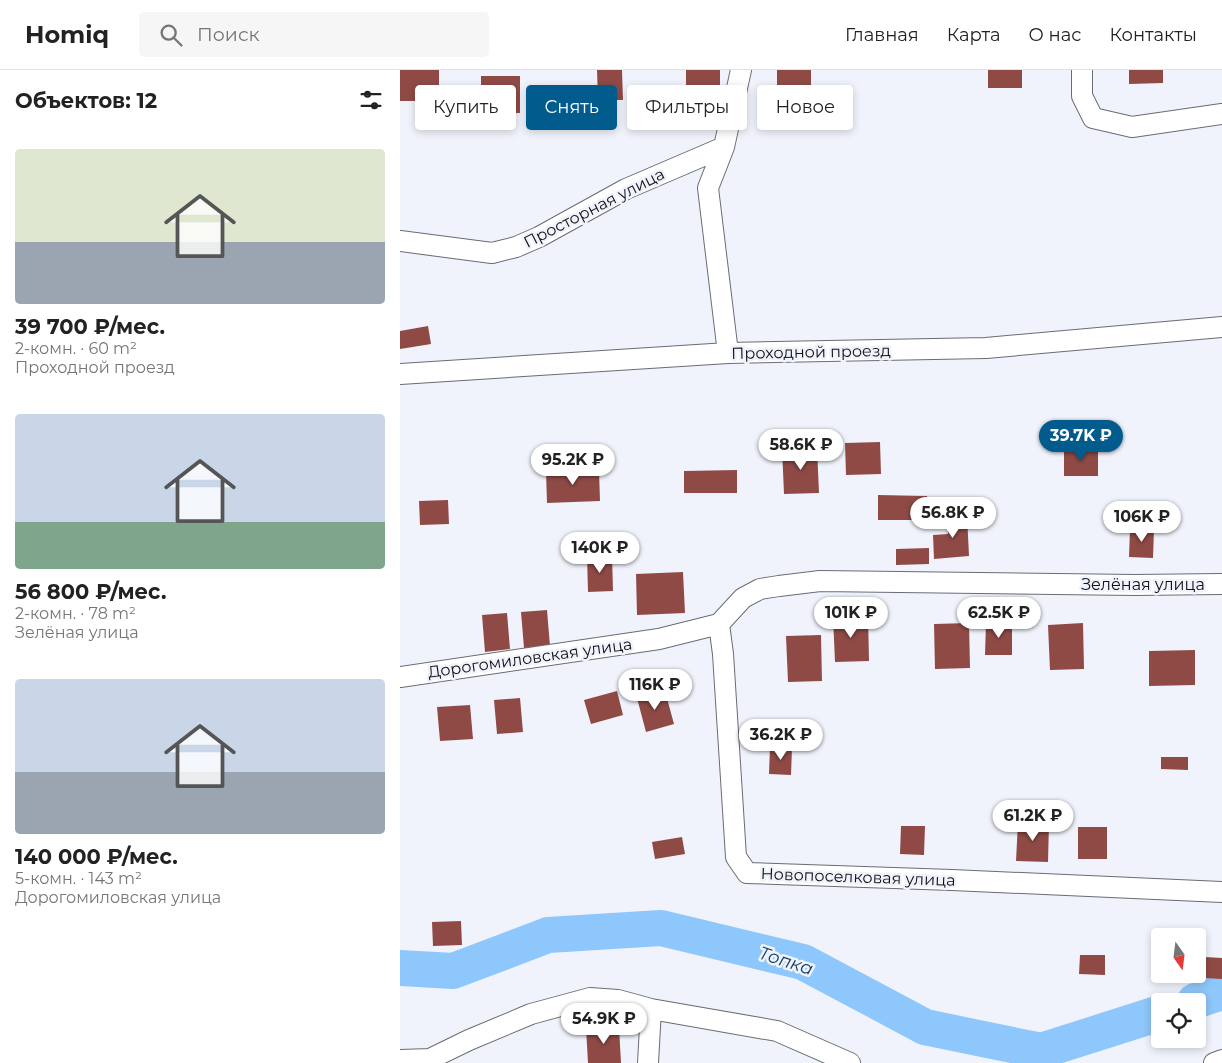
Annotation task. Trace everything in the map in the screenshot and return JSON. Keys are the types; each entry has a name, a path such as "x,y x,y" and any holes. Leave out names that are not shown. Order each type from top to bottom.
{"street":[{"path":"728,353 708,188 724,147 741,70"},
{"path":"1082,70 1082,96 1093,118 1132,127 1222,114"},
{"name":"Просторная улица","path":"400,241 492,253 516,247 539,237 626,189 724,147"},
{"name":"Проходной проезд","path":"400,374 728,353 986,348 1222,327"},
{"name":"Зелёная улица","path":"719,624 743,598 760,590 820,581 1222,584"},
{"name":"Дорогомиловская улица","path":"400,677 659,640 719,624"},
{"name":"Новопоселковая улица","path":"719,624 723,654 736,857 747,873 1222,892"},
{"path":"400,1060 430,1059 531,1014 590,998 618,1000 651,1009 777,1031 850,1063"},
{"path":"648,1063 651,1009"},
{"path":"1214,1063 1222,1060"}],"building":[{"path":"400,70 439,70 439,85 415,85 415,101 400,101"},
{"path":"597,70 622,70 623,100 617,100 617,85 598,85"},
{"path":"686,70 720,70 720,85 686,85"},
{"path":"777,70 811,70 811,85 777,85"},
{"path":"988,70 1022,70 1022,88 988,88"},
{"path":"1129,70 1163,70 1163,83 1129,84"},
{"path":"481,76 520,76 520,113 516,113 516,85 481,85"},
{"path":"428,326 431,344 400,349 400,331"},
{"path":"880,442 881,474 846,475 845,443"},
{"path":"817,447 819,493 784,494 782,448"},
{"path":"1064,448 1098,448 1098,476 1064,476"},
{"path":"599,470 600,501 547,503 546,472"},
{"path":"737,470 737,493 684,493 684,471"},
{"path":"878,495 927,496 927,520 878,520"},
{"path":"448,500 449,524 420,525 419,501"},
{"path":"967,515 969,556 934,559 933,535 948,534 947,516"},
{"path":"1130,529 1154,529 1153,558 1129,557"},
{"path":"929,548 929,564 896,565 896,549"},
{"path":"612,555 613,591 588,592 587,556"},
{"path":"683,572 685,613 637,615 636,574"},
{"path":"547,610 550,646 524,648 521,612"},
{"path":"507,613 510,649 485,652 482,615"},
{"path":"868,615 869,661 835,662 833,617"},
{"path":"969,623 970,668 935,669 934,624"},
{"path":"986,623 1012,623 1012,655 985,655"},
{"path":"1083,623 1084,669 1050,670 1048,625"},
{"path":"821,635 822,681 788,682 786,636"},
{"path":"1195,650 1195,685 1149,686 1149,651"},
{"path":"617,691 623,715 591,724 584,700"},
{"path":"665,691 674,724 646,732 637,698"},
{"path":"520,698 523,732 497,734 494,700"},
{"path":"470,705 473,739 440,741 437,707"},
{"path":"770,747 792,748 791,775 769,774"},
{"path":"1161,757 1188,757 1188,770 1161,769"},
{"path":"1018,822 1049,823 1048,862 1016,861"},
{"path":"901,826 925,826 924,855 900,854"},
{"path":"1078,827 1107,827 1107,859 1078,859"},
{"path":"682,837 685,854 655,859 652,842"},
{"path":"461,921 462,945 433,946 432,922"},
{"path":"1080,955 1105,955 1105,975 1079,974"},
{"path":"1206,957 1222,958 1222,979 1206,978"},
{"path":"619,1027 621,1063 588,1063 586,1028"}],"waterway":[{"name":"Топка","path":"400,968 453,971 548,935 661,928 803,962 925,1027 1041,1051 1151,1016"},
{"name":"Топка","path":"1206,997 1222,992"}]}
